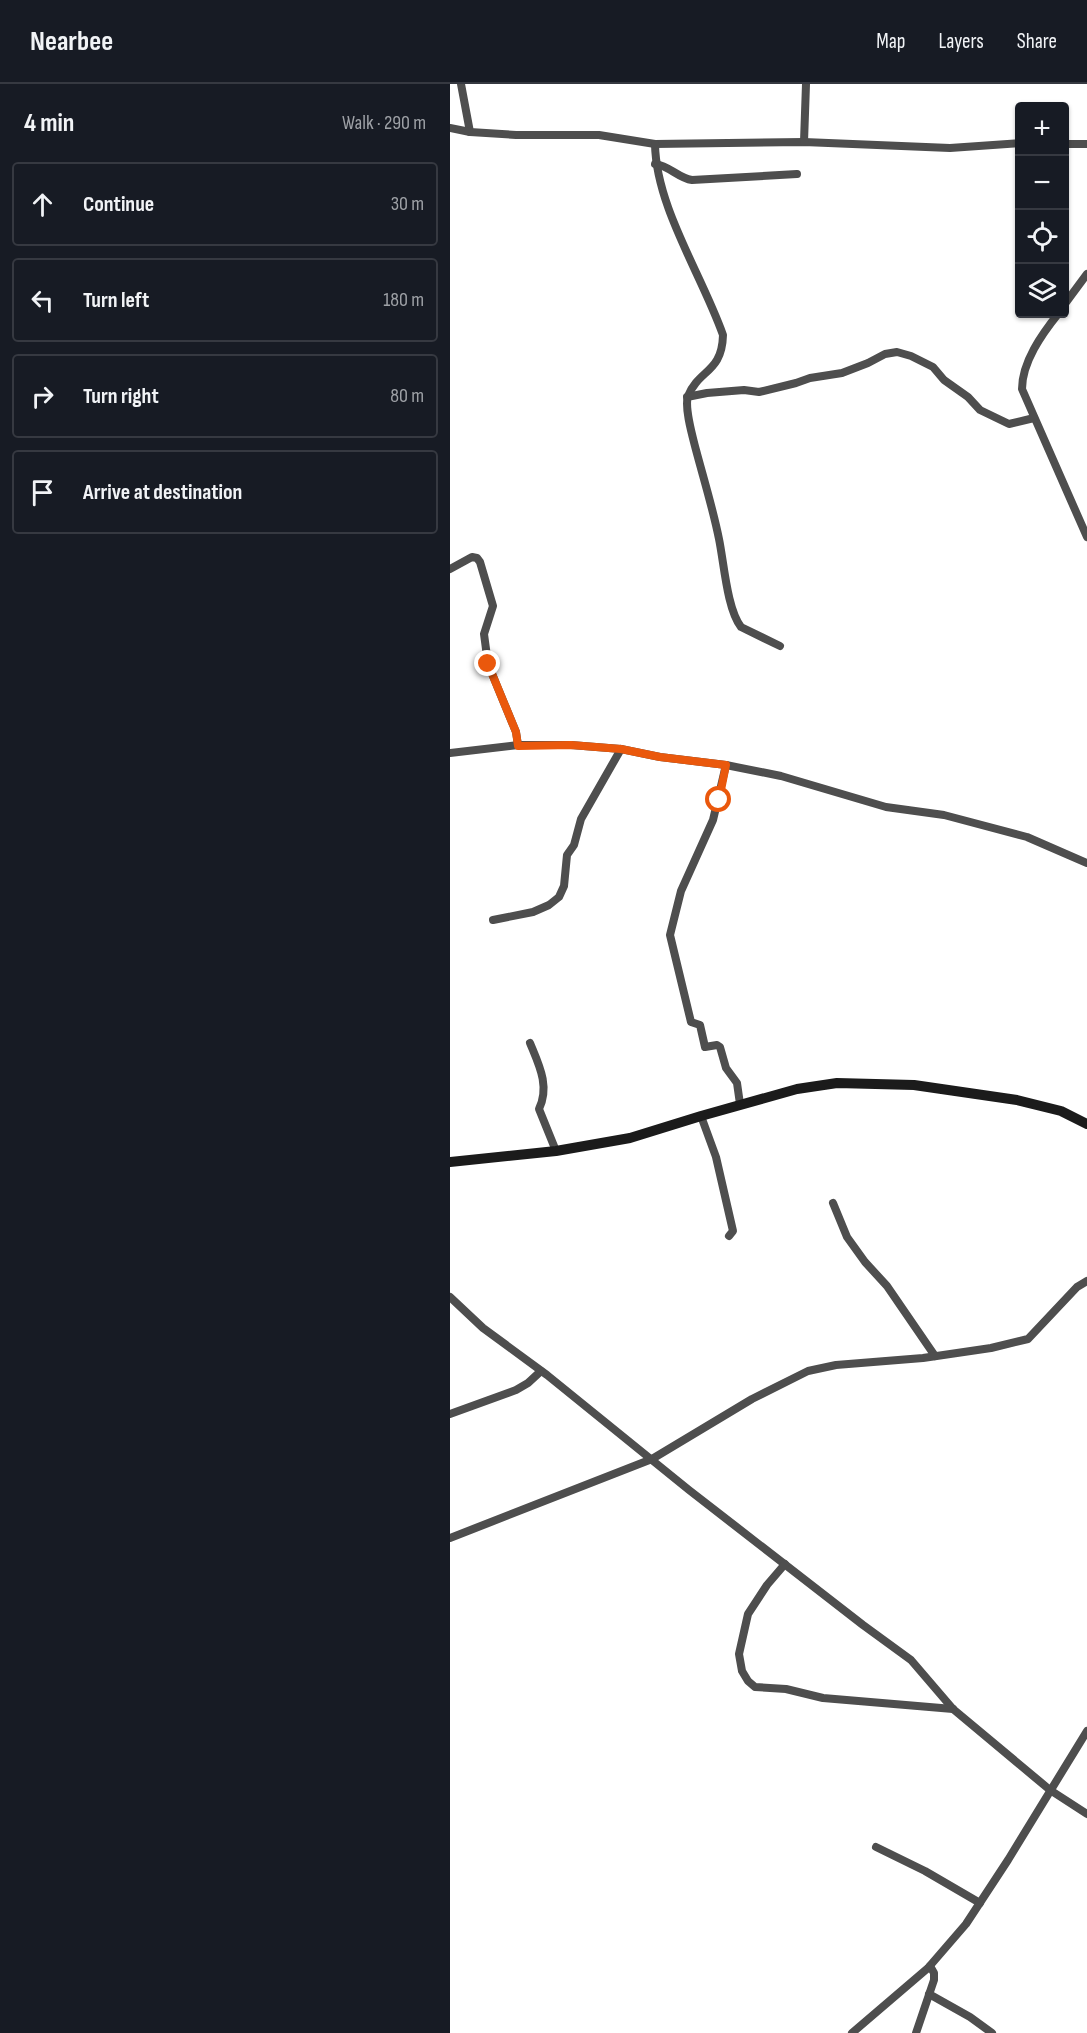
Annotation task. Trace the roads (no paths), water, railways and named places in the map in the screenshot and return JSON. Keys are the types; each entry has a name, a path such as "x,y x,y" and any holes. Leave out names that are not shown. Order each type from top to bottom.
{"street":[{"path":"461,84 470,132"},
{"path":"804,142 806,84"},
{"path":"450,128 470,132 516,135 599,135 655,144 804,142 950,148 1015,143"},
{"path":"655,144 655,164 672,216 723,335 721,354 687,397 693,439 719,538 736,621 741,627 780,646"},
{"path":"1069,144 1087,144"},
{"path":"655,164 663,165 683,179 692,180 797,174"},
{"path":"1069,299 1087,274"},
{"path":"1055,318 1040,338 1022,381 1022,389 1087,537"},
{"path":"687,397 744,390 759,392 810,378 842,373 885,354 897,352 933,367 944,380 968,397 981,410 1009,424 1034,418"},
{"path":"450,568 472,558 477,558 480,562 493,606 484,634 488,664 516,732 518,746"},
{"path":"450,753 518,746 571,745 621,749 660,757 726,765 781,776 886,807 944,815 1027,837 1087,863"},
{"path":"493,920 533,912 549,905 559,897 564,886 567,855 574,844 581,819 621,749"},
{"path":"726,765 713,820 681,891 670,934 691,1022 700,1025 705,1047 717,1045 720,1047 726,1068 737,1083 740,1104"},
{"path":"530,1043 544,1083 543,1100 539,1109 556,1151"},
{"path":"450,1162 556,1151 630,1138 740,1104 797,1089 837,1083 914,1085 1017,1100 1061,1111 1087,1124"},
{"path":"701,1116 716,1157 729,1210 733,1231 729,1236"},
{"path":"833,1203 847,1237 865,1262 887,1286 935,1356"},
{"path":"450,1538 652,1459 752,1399 808,1371 836,1365 935,1356 991,1348 1028,1339 1077,1287 1087,1281"},
{"path":"450,1297 483,1328 911,1660 953,1709 1050,1790 1087,1814"},
{"path":"450,1414 516,1389 528,1383 541,1371"},
{"path":"785,1564 767,1584 748,1614 739,1654 742,1671 755,1687 786,1689 823,1698 953,1709"},
{"path":"857,2032 950,1946 1008,1860 1087,1731"},
{"path":"876,1847 925,1871 980,1903"},
{"path":"916,2033 934,1980 934,1973 930,1966"},
{"path":"929,1994 970,2017 992,2033"}]}
